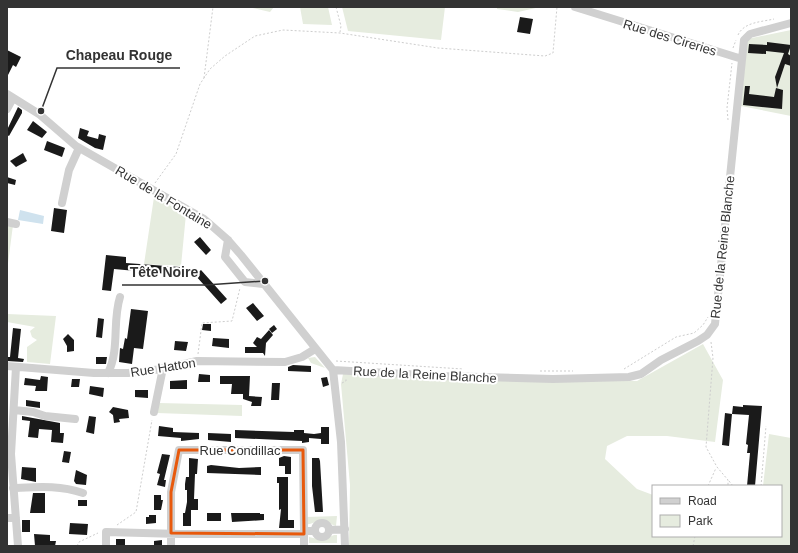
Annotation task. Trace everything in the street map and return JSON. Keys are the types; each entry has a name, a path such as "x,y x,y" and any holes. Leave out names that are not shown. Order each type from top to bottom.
{"street":[{"name":"Rue des Cireries","path":"575,7 737,58"},
{"name":"Rue de la Reine Blanche","path":"333,370 441,376 542,379 629,377 641,374 661,360 707,335 715,324 720,279 737,58 746,36 791,23"},
{"name":"Rue de la Fontaine","path":"10,96 39,114 79,148 204,219 228,240 333,370"},
{"path":"7,109 10,96"},
{"path":"62,203 69,170 79,148"},
{"path":"7,222 16,224"},
{"path":"228,240 225,257 242,279 245,282 263,284"},
{"path":"108,373 116,348 117,307 120,297"},
{"name":"Rue Hatton","path":"7,366 128,373 197,361 285,362 302,357 315,349"},
{"path":"16,367 11,454 13,488 11,518 18,546"},
{"path":"154,412 163,368"},
{"path":"333,370 341,442 345,546"},
{"path":"14,410 33,412 45,416 75,419"},
{"name":"Rue Condillac","path":"171,539 171,492 179,450 303,450 304,538"},
{"path":"13,488 51,486 69,488 83,493"},
{"path":"106,546 106,532 171,539 207,538 212,534 304,538 315,531 317,524 322,523 328,526 330,530 345,529"}],"path":[{"path":"204,79 213,7"},
{"path":"336,7 341,26 340,33"},
{"path":"152,189 176,154 200,84 210,69 243,42 255,36 283,30 340,33 438,48 545,56 553,54 557,7"},
{"path":"728,125 727,108 737,58 733,47 740,29 747,25 777,19"},
{"path":"197,361 202,323 232,321 242,279"},
{"path":"623,369 676,337 694,333 703,325 709,315"},
{"path":"707,335 712,342 713,358 706,447 717,467 732,485"},
{"path":"334,360 468,369"},
{"path":"538,371 578,370"},
{"path":"77,546 79,542 101,532 106,532 136,512 154,412"},
{"path":"761,485 766,426"},
{"path":"708,485 717,467"},
{"path":"728,480 728,485"}],"highlighted area":[{"path":"179,450 303,450 304,534 171,533 171,492"}],"green space":[{"path":"249,7 274,7 270,12"},
{"path":"300,7 328,7 332,25 303,24"},
{"path":"342,7 445,7 441,40 348,31"},
{"path":"497,7 540,7 518,12 497,9"},
{"path":"791,30 791,116 741,106 747,39"},
{"path":"154,197 186,214 181,266 144,264"},
{"path":"7,224 13,225 7,271"},
{"path":"7,314 56,316 50,364 27,362 27,347 37,340 32,337 30,331 35,327 7,322"},
{"path":"703,344 723,380 715,442 667,436 627,436 607,446 605,459 637,489 652,495 652,537 782,537 782,485 763,485 769,434 791,438 791,546 349,546 350,485 341,384 343,374 637,381"},
{"path":"315,357 325,368 311,363 308,358"},
{"path":"159,403 242,405 242,416 157,413"},
{"path":"337,516 336,526 323,521 306,524 306,517"},
{"path":"337,535 337,543 309,543 309,537 322,540"}],"water":[{"path":"20,210 44,216 43,224 18,220"}],"building":[{"path":"520,17 533,19 530,34 517,32"},
{"path":"767,42 791,45 788,54 791,56 791,66 785,64 777,88 775,77 784,53 766,51 766,54 748,53 749,44 767,45"},
{"path":"7,50 21,57 16,67 13,65 7,77"},
{"path":"745,86 750,86 749,94 774,97 776,88 783,90 782,109 743,105"},
{"path":"18,107 22,110 22,113 9,136 7,135 7,130"},
{"path":"33,121 47,132 42,138 27,130"},
{"path":"80,128 89,131 87,136 98,139 99,134 106,136 103,150 95,148 78,138"},
{"path":"47,141 65,148 62,157 44,150"},
{"path":"23,153 27,161 16,167 10,161"},
{"path":"7,177 16,180 15,185 7,183"},
{"path":"54,208 67,210 64,233 51,231"},
{"path":"200,237 211,250 206,255 194,242"},
{"path":"106,255 126,257 126,263 180,267 179,275 114,269 111,291 102,290"},
{"path":"201,270 227,299 221,304 195,275"},
{"path":"253,303 264,316 257,321 246,308"},
{"path":"131,309 148,311 143,349 134,348 132,364 119,362 120,348 123,349 125,338 127,339"},
{"path":"98,318 104,319 102,338 96,337"},
{"path":"203,324 211,324 211,331 202,330"},
{"path":"274,325 277,329 272,333 269,329"},
{"path":"13,328 21,329 18,358 24,359 23,362 7,361 7,357 10,357"},
{"path":"269,330 273,335 266,343 265,356 263,353 245,353 245,347 257,347 253,343 257,337 261,339"},
{"path":"68,334 74,340 74,351 67,352 67,346 63,339"},
{"path":"213,338 229,339 229,348 212,346"},
{"path":"175,341 188,342 186,351 174,350"},
{"path":"96,357 107,357 106,364 96,364"},
{"path":"293,365 311,366 311,372 288,371 288,367"},
{"path":"199,374 210,375 210,382 198,382"},
{"path":"41,376 48,377 47,391 35,391 36,386 24,385 25,378 40,380"},
{"path":"220,376 250,376 249,396 262,397 261,406 251,406 252,402 243,399 243,394 231,394 232,384 220,384"},
{"path":"327,377 329,385 323,387 321,378"},
{"path":"72,379 80,379 79,387 71,387"},
{"path":"187,380 187,389 170,389 170,381"},
{"path":"272,383 280,383 279,400 271,400"},
{"path":"90,386 104,388 103,397 89,394"},
{"path":"135,390 148,390 148,398 135,397"},
{"path":"26,400 40,402 40,408 26,406"},
{"path":"743,405 762,406 755,485 747,485 750,453 747,453 748,445 746,444 749,415 732,414 733,406 743,407"},
{"path":"113,407 128,410 129,418 119,419 120,422 114,423 113,415 109,412"},
{"path":"725,413 732,414 729,446 722,445"},
{"path":"22,416 60,423 60,433 64,433 63,443 51,442 52,430 39,429 38,438 28,437 30,421 22,420"},
{"path":"89,416 96,417 94,434 86,432"},
{"path":"159,426 173,428 173,432 199,433 199,439 181,441 181,438 158,436"},
{"path":"321,427 329,427 329,444 321,444 321,439 309,438 309,442 302,443 302,441 235,438 235,430 294,432 294,430 304,430 304,433 314,434 321,433"},
{"path":"208,433 231,434 231,442 208,440"},
{"path":"64,451 71,452 69,463 62,462"},
{"path":"162,454 170,455 164,480 166,480 165,487 157,485 160,474 157,473"},
{"path":"284,456 291,457 291,474 285,474 285,466 279,466 279,458"},
{"path":"189,458 198,459 197,474 195,474 194,499 198,499 198,510 191,510 191,526 183,526 183,513 185,513 187,502 187,490 185,490 185,484 186,477 189,477"},
{"path":"312,458 319,458 320,461 323,512 315,512 312,486"},
{"path":"211,465 239,468 261,467 261,475 207,473 207,466"},
{"path":"22,467 36,468 36,482 21,479"},
{"path":"76,470 87,475 86,485 76,484 74,481"},
{"path":"277,477 288,477 288,520 294,520 294,528 279,528 281,509 279,510 279,483 277,483"},
{"path":"33,493 45,493 45,513 30,513"},
{"path":"154,495 161,495 161,500 163,500 161,510 154,510"},
{"path":"78,500 87,500 87,506 78,506"},
{"path":"207,513 221,513 221,521 207,521"},
{"path":"231,513 260,513 264,514 264,520 232,522"},
{"path":"149,515 156,515 156,523 146,524 146,517 149,517"},
{"path":"22,520 30,520 30,532 22,532"},
{"path":"70,523 88,524 87,535 69,534"},
{"path":"34,534 50,535 50,541 56,541 55,546 35,546"},
{"path":"116,539 125,539 125,546 116,546"},
{"path":"162,540 162,546 154,546 154,541"}],"place":[{"name":"Chapeau Rouge","path":"41,111"},
{"name":"Tête Noire","path":"265,281"}]}
